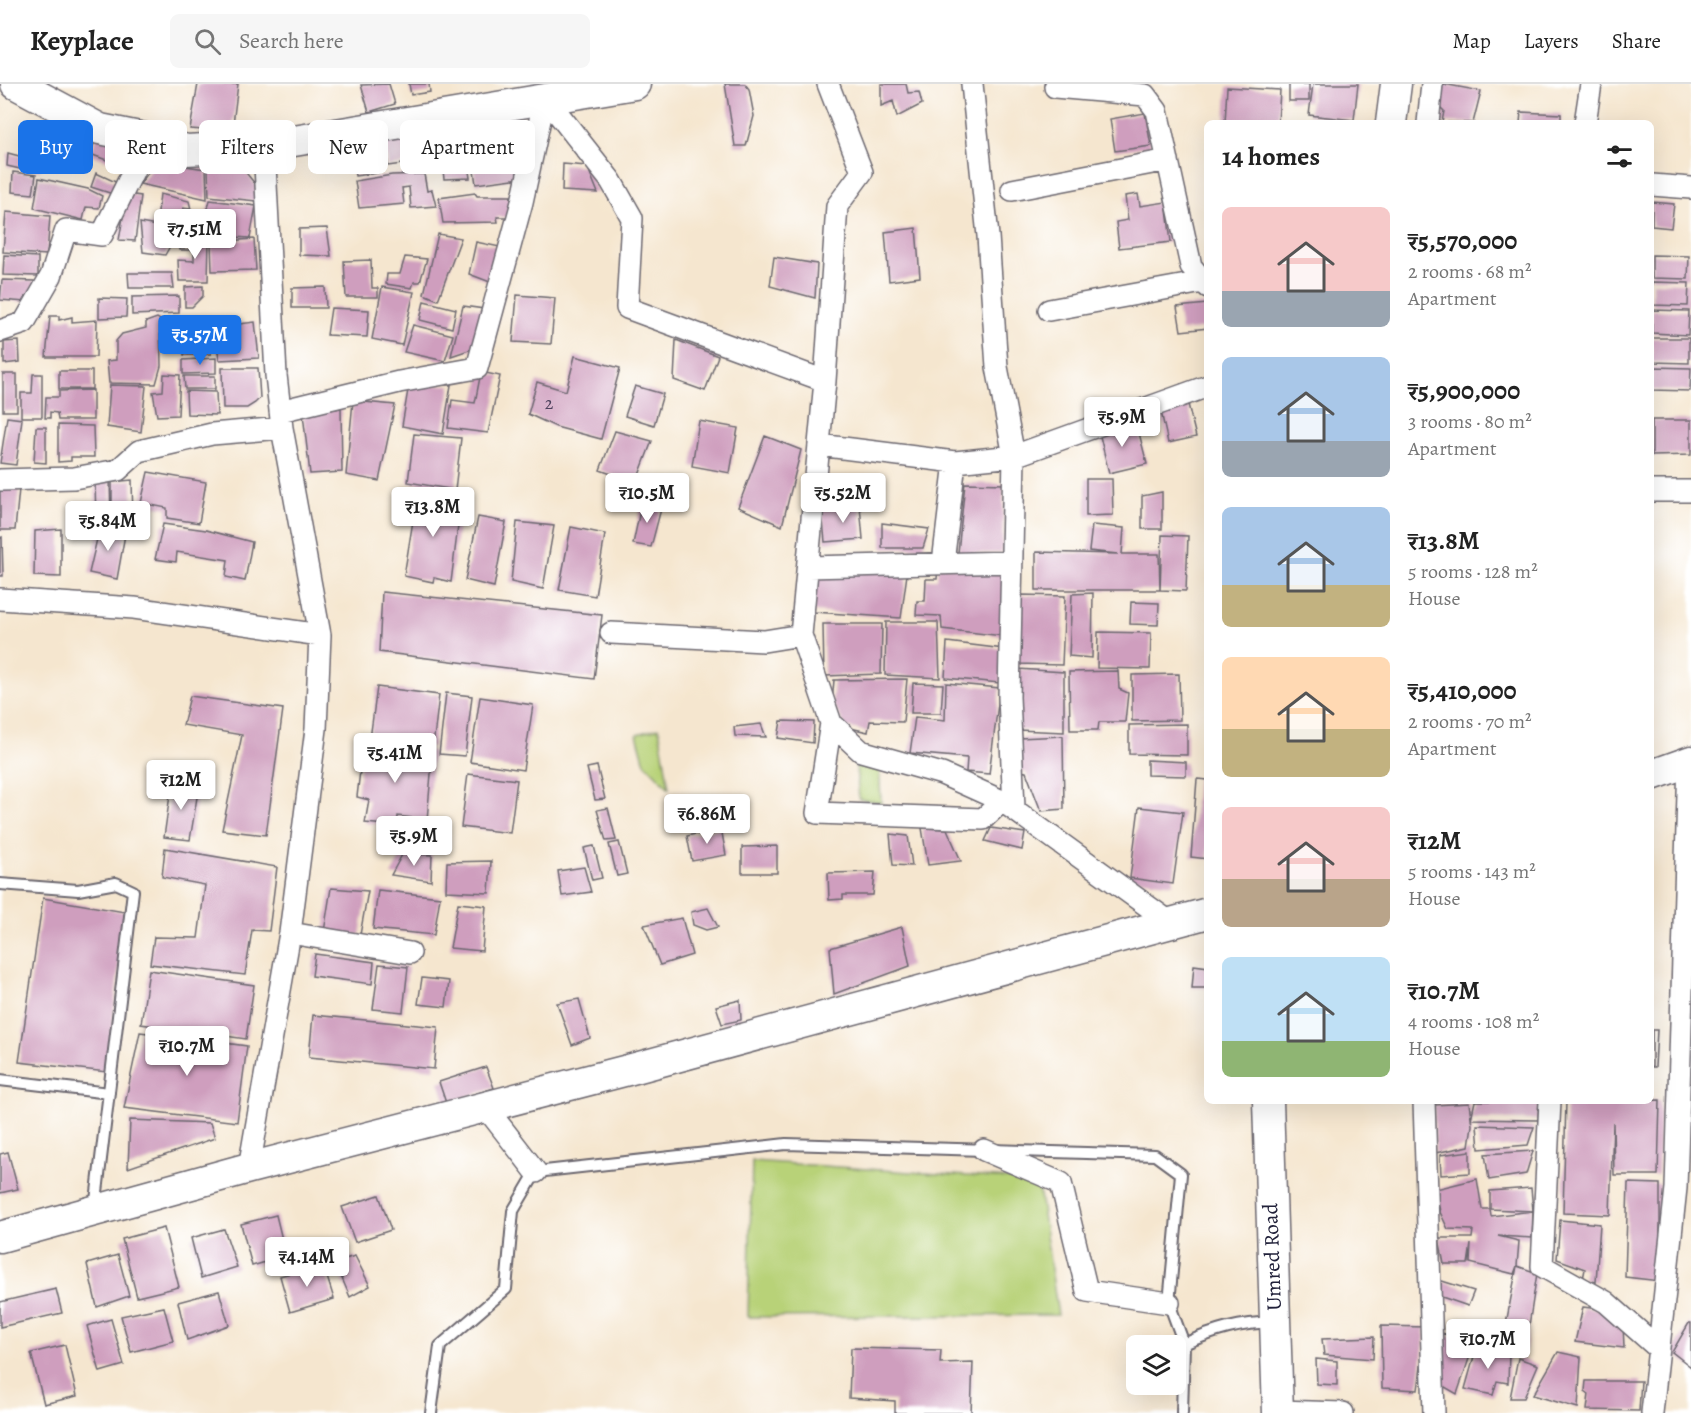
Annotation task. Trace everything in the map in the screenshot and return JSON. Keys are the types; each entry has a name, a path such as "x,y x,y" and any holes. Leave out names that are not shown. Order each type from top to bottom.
{"street":[{"path":"15,84 105,130"},
{"path":"296,140 545,97 635,84"},
{"path":"828,84 862,172 837,206 825,381 801,635 831,723 817,813 982,819 1008,804"},
{"path":"972,84 988,236 997,367 1014,456 1008,804"},
{"path":"1391,120 1396,84"},
{"path":"1428,120 1432,84"},
{"path":"1585,120 1591,84"},
{"path":"1055,87 1145,95 1157,111 1191,266 1204,283"},
{"path":"545,97 611,181 632,218 627,308 825,381"},
{"path":"0,480 74,478 118,470 139,451 281,420 399,382 477,368 522,202 545,97"},
{"path":"1012,190 1168,160"},
{"path":"0,331 24,323 51,276 66,230 102,235 132,174"},
{"path":"249,1167 290,933 316,729 320,635 281,420 266,174"},
{"path":"1654,185 1691,188"},
{"path":"1048,310 1204,284"},
{"path":"819,445 955,462 1014,456 1204,387"},
{"path":"943,563 955,462"},
{"path":"1654,491 1691,491"},
{"path":"808,567 1012,562"},
{"path":"0,599 134,608 320,635"},
{"path":"611,633 764,641 801,635"},
{"path":"831,723 861,751 942,774 1008,804 1171,923"},
{"path":"1652,1413 1676,1188 1686,1038 1690,761 1654,774"},
{"path":"0,1237 249,1167 628,1070 1204,914"},
{"path":"290,933 410,953"},
{"name":"Umred Road","path":"1268,1104 1278,1412"},
{"path":"1424,1104 1434,1413"},
{"path":"1550,1104 1542,1266 1606,1302 1659,1349"},
{"path":"492,1114 536,1172"},
{"path":"984,1150 1061,1184 1087,1291 1168,1303"},
{"path":"1278,1412 1343,1413"}],"lane":[{"path":"0,884 78,890 116,883 133,891 95,1209"},
{"path":"0,1080 109,1093"},
{"path":"431,1413 440,1346 506,1289 513,1211 536,1172 786,1144 1155,1155 1181,1174 1168,1303 1181,1335"},
{"path":"1186,1344 1214,1331 1245,1323 1274,1322"},
{"path":"1182,1413 1183,1395"}],"green space":[{"path":"659,728 669,788 645,763 637,734"},
{"path":"879,763 881,803 859,799 856,766"},
{"path":"752,1161 1038,1181 1058,1315 748,1317"}],"building":[{"path":"198,84 238,84 234,120 199,120 199,130 190,129"},
{"path":"389,84 395,104 369,112 361,85"},
{"path":"409,84 429,84 430,92 411,95"},
{"path":"725,84 745,84 749,89 754,116 746,146 735,146"},
{"path":"881,84 906,84 908,93 919,92 922,104 897,117 893,101 881,106"},
{"path":"1289,84 1309,84 1309,101 1289,101"},
{"path":"1313,84 1358,84 1354,120 1309,115"},
{"path":"1443,84 1481,91 1474,120 1442,120 1444,111 1438,105"},
{"path":"1227,87 1280,90 1278,120 1225,120"},
{"path":"1521,112 1561,114 1561,120 1520,120"},
{"path":"1145,113 1151,146 1115,151 1110,119"},
{"path":"400,128 400,164 388,166 388,129"},
{"path":"97,136 105,139 105,159 93,155 93,146"},
{"path":"8,153 18,156 18,169 7,166"},
{"path":"563,164 587,166 598,193 562,191"},
{"path":"187,166 199,168 199,174 206,174 207,199 140,184 147,174 187,174"},
{"path":"13,172 36,175 33,194 12,192"},
{"path":"96,173 118,183 113,194 91,187"},
{"path":"208,174 247,174 256,185 256,201 209,196"},
{"path":"424,174 427,191 432,190 436,206 411,208 409,187 402,188 404,204 359,208 355,181 392,175"},
{"path":"443,174 469,174 470,178 444,179"},
{"path":"474,174 521,174 521,178 476,184"},
{"path":"39,178 88,189 102,196 99,208 86,207 83,220 34,208"},
{"path":"475,193 477,196 511,196 511,217 497,217 498,222 443,223 439,198"},
{"path":"127,194 141,196 135,241 119,240"},
{"path":"160,194 189,201 191,209 183,208 185,224 157,221"},
{"path":"1138,194 1140,206 1166,202 1171,242 1119,248 1116,222 1128,220 1125,196"},
{"path":"210,200 256,206 250,238 201,235"},
{"path":"1654,202 1674,204 1671,228 1654,226"},
{"path":"6,212 50,216 47,255 3,252"},
{"path":"140,223 179,230 165,255 143,252"},
{"path":"327,228 331,256 299,255 299,229"},
{"path":"916,228 920,277 889,281 885,232"},
{"path":"438,234 461,238 438,300 424,294"},
{"path":"179,238 209,238 208,281 179,281 178,260 194,261 194,250 180,250"},
{"path":"254,239 256,270 212,271 211,242"},
{"path":"476,242 500,247 490,282 469,274"},
{"path":"4,255 38,257 38,276 3,275"},
{"path":"1654,255 1689,256 1688,279 1654,278"},
{"path":"405,257 427,259 420,282 414,282 412,288 386,284 387,274 400,274"},
{"path":"774,257 817,264 815,298 770,286"},
{"path":"371,260 372,288 378,288 378,297 346,297 344,261"},
{"path":"128,273 172,273 174,288 129,288"},
{"path":"2,280 34,281 35,296 26,297 26,302 0,300"},
{"path":"1654,282 1689,283 1688,306 1654,305"},
{"path":"203,286 203,296 192,307 185,307 185,287"},
{"path":"325,287 326,308 292,308 292,288"},
{"path":"382,287 414,292 402,345 372,339"},
{"path":"517,295 555,298 551,344 513,342"},
{"path":"179,296 179,313 132,315 132,297"},
{"path":"99,298 127,299 126,317 99,318"},
{"path":"424,301 456,309 452,328 420,320"},
{"path":"1204,304 1204,328 1181,331 1177,307"},
{"path":"463,306 484,309 475,348 451,356"},
{"path":"331,308 369,310 367,337 327,335"},
{"path":"1654,310 1689,311 1688,335 1654,333"},
{"path":"50,316 59,316 59,320 72,317 72,322 97,320 96,357 46,357"},
{"path":"157,318 160,320 161,366 156,384 109,383 107,361 116,360 116,341 122,334 146,328 146,322"},
{"path":"255,322 259,358 219,360 215,327"},
{"path":"413,325 453,335 445,361 404,352"},
{"path":"210,328 211,354 184,355 183,329"},
{"path":"1654,338 1689,338 1689,363 1654,362"},
{"path":"676,340 718,356 705,391 674,380"},
{"path":"19,341 20,362 4,364 4,342"},
{"path":"575,356 620,368 601,439 556,427 528,414 537,382 566,391"},
{"path":"216,358 216,373 183,374 183,360"},
{"path":"1654,367 1691,368 1690,391 1654,390"},
{"path":"222,368 258,368 260,398 247,408 223,408"},
{"path":"59,371 92,371 92,389 59,389"},
{"path":"481,372 500,376 488,433 448,428 452,400 475,403"},
{"path":"3,374 17,374 17,411 3,411"},
{"path":"33,374 42,374 42,417 21,417 21,393 32,393"},
{"path":"164,374 180,375 178,415 157,416 153,392 163,391"},
{"path":"184,376 215,376 215,389 185,389"},
{"path":"409,384 451,385 443,434 402,426"},
{"path":"110,385 146,386 141,432 107,427"},
{"path":"635,386 663,394 654,425 625,416"},
{"path":"93,390 93,420 58,420 57,413 50,412 50,418 45,418 46,397 59,397 59,391"},
{"path":"186,391 216,392 217,415 187,414"},
{"path":"1187,400 1196,437 1168,443 1160,407"},
{"path":"353,401 395,405 379,481 346,475"},
{"path":"341,408 342,472 310,474 303,414"},
{"path":"7,417 22,419 16,465 0,463"},
{"path":"1654,420 1691,420 1691,455 1654,456"},
{"path":"699,421 738,428 730,473 692,466"},
{"path":"1119,423 1121,433 1138,429 1147,464 1109,473 1098,428"},
{"path":"58,425 93,426 94,457 71,457 71,461 58,462"},
{"path":"36,427 46,427 46,463 34,462"},
{"path":"615,431 652,441 636,483 600,470"},
{"path":"414,434 461,438 455,490 408,482"},
{"path":"765,436 801,450 782,526 738,507"},
{"path":"148,472 206,482 199,523 167,518 167,508 141,503"},
{"path":"110,479 111,519 96,520 95,481"},
{"path":"1086,479 1112,479 1113,515 1086,516"},
{"path":"132,480 133,519 112,520 112,482"},
{"path":"965,483 1004,484 1002,553 958,553"},
{"path":"19,489 15,530 0,530 0,490"},
{"path":"418,490 448,495 448,500 461,502 451,582 434,578 433,582 404,576"},
{"path":"1162,492 1162,529 1142,529 1142,496"},
{"path":"642,501 662,505 651,547 633,544"},
{"path":"860,506 863,539 825,542 822,509"},
{"path":"478,517 506,522 494,587 465,580"},
{"path":"517,522 554,526 543,589 511,582"},
{"path":"882,523 929,529 923,548 882,548"},
{"path":"163,524 206,530 252,542 245,581 226,577 228,560 177,552 176,562 155,559"},
{"path":"1092,525 1124,528 1122,554 1159,554 1160,590 1036,590 1036,552 1118,554 1089,551"},
{"path":"100,526 126,529 117,579 89,573"},
{"path":"571,527 605,534 595,596 559,590"},
{"path":"61,529 61,577 34,576 35,531"},
{"path":"1162,535 1188,536 1186,591 1160,590"},
{"path":"2,537 3,576 0,576 0,538"},
{"path":"938,566 1007,571 1003,636 942,629 941,616 916,615 917,601 925,601 926,579 937,579"},
{"path":"908,567 901,618 814,612 814,571"},
{"path":"382,592 602,615 594,679 379,652"},
{"path":"1093,593 1092,658 1069,656 1072,594"},
{"path":"1020,595 1065,596 1062,665 1017,664"},
{"path":"1131,602 1159,603 1158,625 1130,624"},
{"path":"886,622 938,622 940,678 885,675"},
{"path":"823,624 882,624 881,674 824,676"},
{"path":"1098,632 1151,633 1150,669 1097,668"},
{"path":"947,642 1004,649 1000,683 945,678"},
{"path":"1018,669 1064,672 1064,732 1017,730"},
{"path":"1118,671 1119,689 1128,693 1125,722 1099,722 1098,730 1070,730 1069,672"},
{"path":"1179,674 1180,720 1132,721 1132,675"},
{"path":"907,679 903,722 870,721 868,732 846,727 832,703 834,680"},
{"path":"913,683 943,684 941,713 911,713"},
{"path":"946,683 1000,688 989,774 966,772 967,758 910,753 915,717 945,720"},
{"path":"377,687 439,695 433,747 370,739"},
{"path":"446,693 472,696 465,756 439,754"},
{"path":"190,696 283,709 266,835 222,830 242,735 183,725"},
{"path":"480,697 533,705 523,770 470,762"},
{"path":"781,721 814,722 813,743 778,738"},
{"path":"761,724 766,737 735,736 734,727"},
{"path":"1187,724 1187,755 1129,754 1129,725"},
{"path":"1063,736 1064,809 1041,811 1026,772 1018,771 1019,738"},
{"path":"363,745 433,751 427,820 398,816 397,826 365,823 369,800 357,797"},
{"path":"1147,760 1186,762 1186,776 1147,775"},
{"path":"597,766 605,799 595,800 587,768"},
{"path":"468,774 517,780 510,833 461,827"},
{"path":"1197,779 1204,780 1204,859 1191,857"},
{"path":"172,781 199,785 190,840 164,837"},
{"path":"1139,807 1183,812 1173,884 1130,878"},
{"path":"608,808 616,840 606,841 597,810"},
{"path":"721,828 726,855 692,861 687,836"},
{"path":"922,828 947,829 961,861 928,865"},
{"path":"991,828 1025,833 1022,850 985,841"},
{"path":"890,834 908,836 912,866 893,865"},
{"path":"619,842 627,874 617,876 609,844"},
{"path":"594,846 602,878 592,880 584,848"},
{"path":"777,846 777,873 742,873 742,847"},
{"path":"165,848 277,867 269,931 252,930 245,975 150,964 154,937 198,938 205,885 162,877"},
{"path":"403,853 432,855 431,881 391,875"},
{"path":"491,861 489,893 446,891 447,862"},
{"path":"584,867 591,892 562,896 558,871"},
{"path":"875,872 873,895 843,895 843,899 829,900 828,873"},
{"path":"331,888 368,891 360,935 324,932"},
{"path":"378,890 440,897 434,935 373,929"},
{"path":"43,898 125,912 107,1072 19,1062"},
{"path":"458,903 486,906 482,951 450,948"},
{"path":"708,908 718,927 706,930 693,925 691,912"},
{"path":"682,918 692,955 660,965 644,925"},
{"path":"902,927 910,966 834,994 830,948"},
{"path":"315,954 374,962 372,984 312,976"},
{"path":"379,964 408,967 403,1012 373,1009"},
{"path":"1194,965 1204,966 1204,988 1192,988"},
{"path":"149,970 254,985 246,1039 141,1024"},
{"path":"422,978 449,981 446,1007 418,1004"},
{"path":"579,999 590,1038 572,1045 557,1003"},
{"path":"740,1000 741,1020 722,1024 716,1006"},
{"path":"313,1015 438,1027 434,1069 309,1057"},
{"path":"1654,1030 1657,1030 1655,1067"},
{"path":"140,1032 247,1046 237,1122 124,1108"},
{"path":"486,1067 494,1088 446,1103 439,1082"},
{"path":"1654,1100 1660,1100 1658,1175 1614,1175 1613,1123 1610,1215 1563,1213 1566,1104 1654,1104"},
{"path":"1469,1104 1472,1125 1469,1146 1435,1153 1434,1105"},
{"path":"1474,1104 1539,1104 1538,1120 1471,1119"},
{"path":"130,1120 210,1123 215,1138 128,1168"},
{"path":"1477,1125 1534,1127 1528,1145 1479,1149"},
{"path":"1470,1151 1470,1173 1441,1175 1440,1155"},
{"path":"1533,1151 1526,1174 1489,1180 1485,1154"},
{"path":"8,1152 18,1189 0,1193 0,1154"},
{"path":"1477,1179 1482,1209 1490,1209 1491,1216 1533,1211 1532,1238 1498,1236 1519,1241 1514,1274 1470,1263 1471,1244 1468,1264 1444,1264 1439,1238 1472,1238 1473,1230 1448,1229 1440,1212 1436,1189"},
{"path":"1628,1183 1660,1184 1660,1281 1625,1277"},
{"path":"1531,1188 1533,1211 1490,1209 1490,1191"},
{"path":"379,1195 391,1230 355,1242 342,1207"},
{"path":"276,1215 286,1256 252,1266 241,1224"},
{"path":"1560,1220 1600,1224 1596,1282 1583,1279 1585,1269 1557,1259"},
{"path":"164,1228 179,1287 137,1297 122,1239"},
{"path":"224,1229 237,1267 201,1278 191,1238"},
{"path":"118,1255 129,1296 97,1307 87,1264"},
{"path":"355,1256 370,1286 350,1297 335,1262"},
{"path":"323,1264 334,1299 290,1312 280,1276"},
{"path":"1517,1266 1537,1273 1525,1352 1502,1345"},
{"path":"1442,1281 1474,1291 1468,1306 1436,1295"},
{"path":"56,1289 62,1313 0,1327 0,1302"},
{"path":"219,1291 229,1325 187,1340 178,1302"},
{"path":"164,1307 173,1341 131,1352 121,1316"},
{"path":"1583,1307 1607,1310 1623,1325 1624,1348 1575,1342"},
{"path":"111,1319 124,1365 100,1372 87,1326"},
{"path":"1691,1323 1691,1367 1672,1352"},
{"path":"1381,1326 1426,1327 1418,1390 1382,1388"},
{"path":"1442,1333 1474,1344 1457,1394 1438,1383"},
{"path":"1374,1337 1373,1359 1324,1355 1322,1339"},
{"path":"65,1345 77,1396 44,1404 31,1353"},
{"path":"1477,1346 1509,1353 1508,1383 1497,1381 1493,1395 1465,1389"},
{"path":"851,1348 941,1350 940,1363 973,1362 971,1413 895,1413 895,1401 849,1398"},
{"path":"1558,1352 1581,1357 1578,1408 1533,1395"},
{"path":"1518,1358 1538,1365 1524,1398 1510,1398"},
{"path":"1316,1359 1337,1361 1337,1385 1317,1384"},
{"path":"1586,1381 1641,1381 1639,1411 1587,1410 1589,1394 1585,1391"}]}
